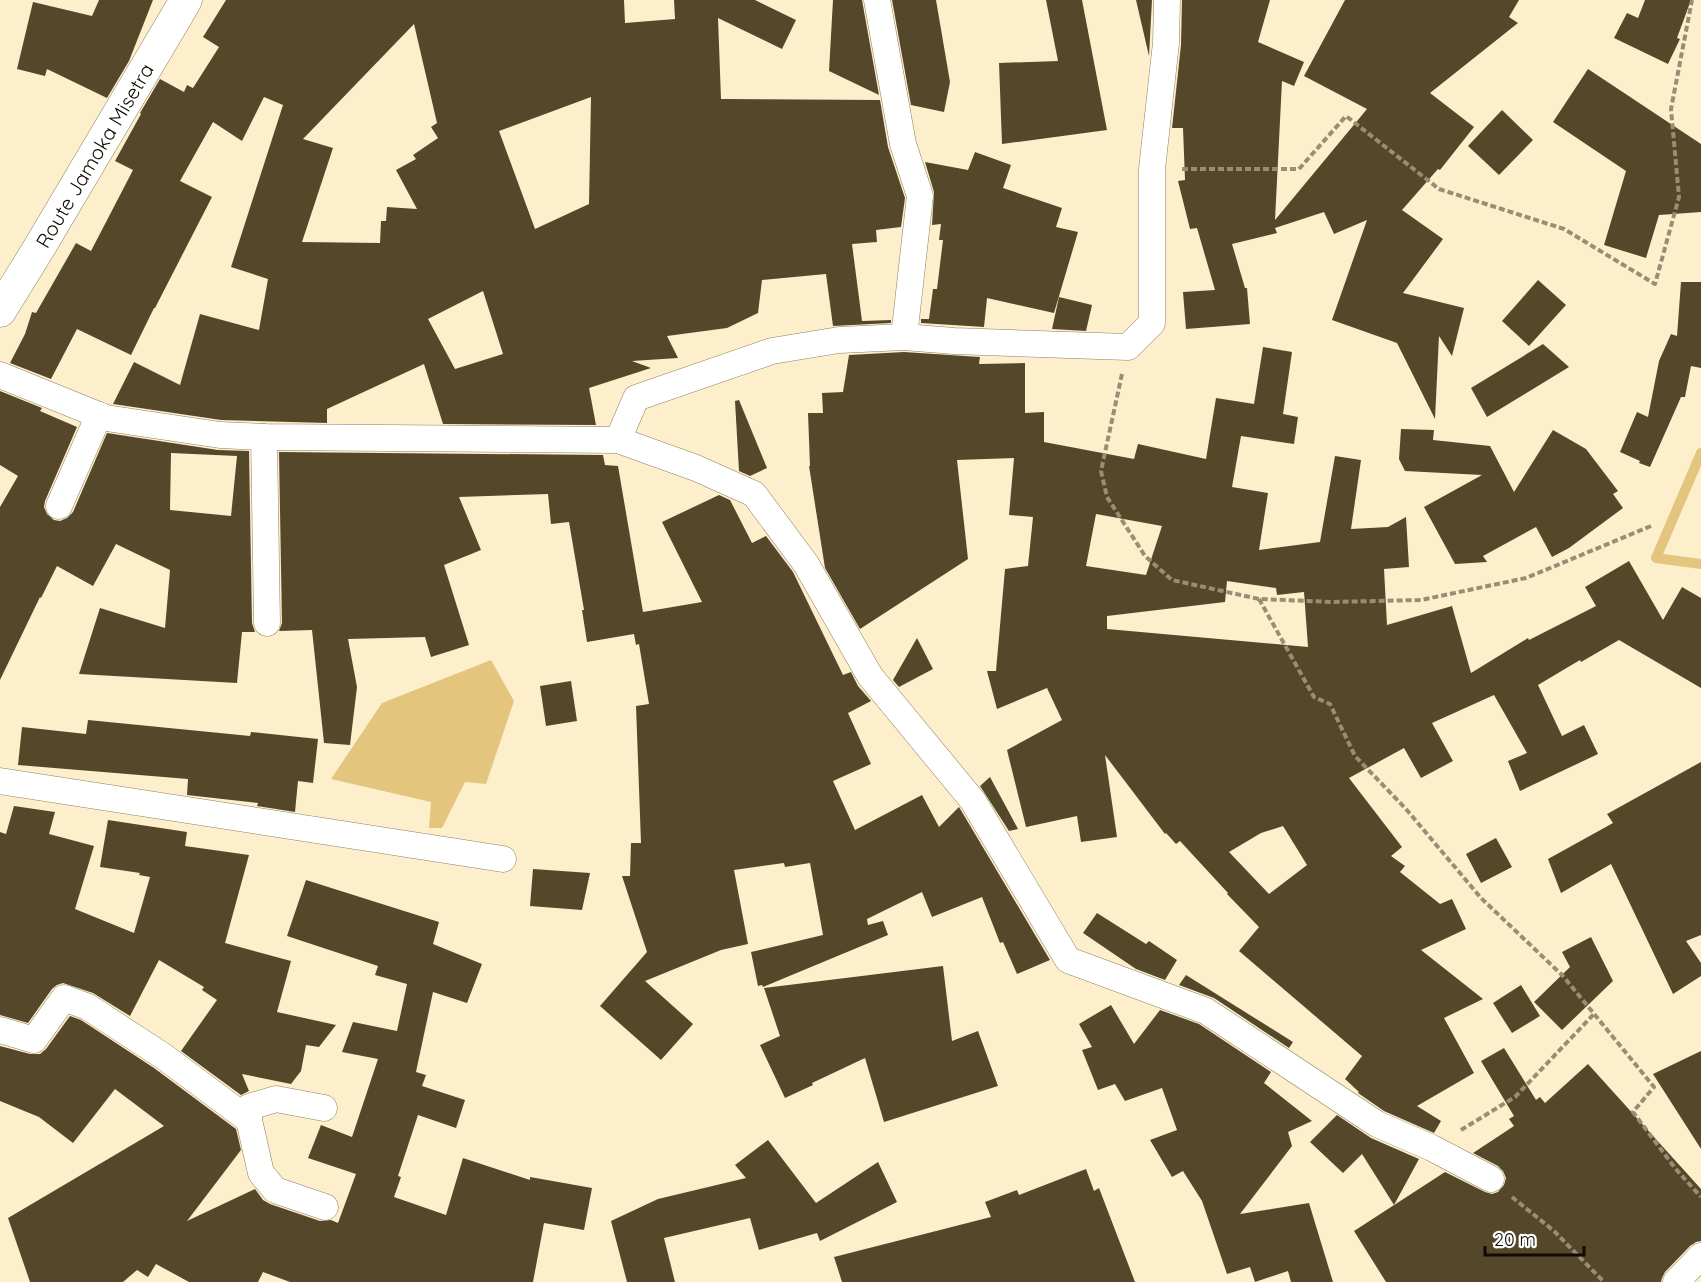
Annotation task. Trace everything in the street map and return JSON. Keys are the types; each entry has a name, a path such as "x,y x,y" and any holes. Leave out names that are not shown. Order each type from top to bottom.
{"street":[{"name":"Route Jamoka Misetra","path":"4,295 186,0"},
{"path":"877,0 903,144 920,196 904,337"},
{"path":"618,440 636,398 772,351 839,340 904,337 1128,347 1152,323 1152,169 1166,43 1167,0"},
{"path":"0,375 106,418 220,435 618,440 696,468 754,494 806,564 870,676 973,801 1068,960 1206,1011 1377,1124 1432,1148 1491,1179"},
{"path":"58,506 99,415"},
{"path":"264,437 267,623"},
{"path":"0,781 503,859"},
{"path":"0,1030 34,1040 64,998 88,1007 163,1056 249,1120"},
{"path":"324,1108 276,1099 249,1107 249,1120 261,1173 275,1190 325,1207"},
{"path":"1676,1282 1701,1256"}],"path":[{"path":"1152,169 1299,169 1346,116 1439,189 1564,229 1655,284 1679,197 1671,108 1692,0"},
{"path":"1128,347 1101,471 1107,497 1145,556 1172,580 1259,599 1331,602 1421,600 1526,578 1651,526"},
{"path":"1259,599 1314,697 1330,704 1355,756 1406,809 1481,898 1563,976 1654,1087 1633,1112 1675,1168 1701,1197"},
{"path":"1432,1148 1515,1097 1594,1014"},
{"path":"1491,1179 1554,1231 1604,1282"}],"shaded area":[{"path":"491,660 514,701 486,784 465,782 442,828 429,828 431,802 331,779 382,703"}],"building":[{"path":"99,0 153,0 129,61 107,98 47,69 45,76 17,69 33,2 92,16"},
{"path":"226,0 624,0 625,23 675,19 674,0 755,0 796,20 782,49 718,18 721,99 880,100 888,147 905,198 901,227 876,230 877,242 852,244 862,321 891,320 891,323 833,326 826,274 762,280 758,313 727,328 667,336 678,358 632,361 651,368 589,388 596,425 443,424 424,364 327,409 327,423 221,420 113,404 134,362 180,385 200,314 259,330 268,279 231,267 283,105 264,97 242,141 213,122 180,181 212,197 131,355 77,329 51,379 10,363 25,334 32,312 36,313 76,243 91,251 133,170 115,161 160,79 184,92 187,85 193,88 219,47 203,37","holes":["414,24 437,123 431,127 438,138 413,155 416,159 396,170 417,209 387,207 386,221 381,221 380,243 302,242 333,148 303,139","591,97 589,204 535,229 499,131","483,291 503,354 455,369 428,319"]},
{"path":"833,0 862,0 879,95 829,71"},
{"path":"892,0 936,0 950,82 944,112 911,105"},
{"path":"1046,0 1082,0 1107,130 1002,144 999,63 1058,61"},
{"path":"1136,0 1152,0 1149,56"},
{"path":"1182,0 1270,0 1258,42 1304,62 1294,86 1282,81 1275,220 1367,109 1304,76 1345,0 1519,0 1509,17 1518,23 1430,93 1474,127 1440,170 1438,169 1402,210 1443,239 1403,293 1464,308 1452,356 1439,336 1435,419 1397,343 1332,320 1367,220 1334,234 1324,212 1275,228 1277,233 1232,244 1245,288 1247,288 1250,324 1186,329 1183,292 1215,290 1197,228 1190,229 1178,181 1185,180 1183,128 1172,128 1181,45"},
{"path":"1645,0 1691,0 1677,38 1680,39 1668,64 1614,38 1627,13 1638,18"},
{"path":"1588,69 1701,144 1701,212 1659,215 1646,258 1604,245 1626,171 1553,122"},
{"path":"1502,110 1533,140 1499,175 1468,146"},
{"path":"975,152 1011,165 1003,188 1062,208 1056,227 1078,232 1054,313 987,298 984,327 921,323 921,319 929,319 933,289 937,289 943,240 939,240 941,224 932,225 934,192 925,162 968,170"},
{"path":"1538,280 1566,305 1529,346 1502,321"},
{"path":"1681,282 1701,282 1701,368 1691,366 1685,397 1681,397 1650,467 1620,452 1637,412 1648,417 1659,361 1671,334 1677,336"},
{"path":"1059,297 1092,305 1086,331 1052,329"},
{"path":"1543,344 1569,367 1487,417 1471,388"},
{"path":"1263,347 1292,352 1283,414 1298,417 1294,444 1241,436 1232,487 1268,493 1259,550 1320,542 1335,456 1361,460 1351,529 1388,527 1406,517 1409,567 1384,569 1387,625 1452,606 1471,673 1528,638 1529,640 1596,606 1585,587 1629,561 1663,620 1682,587 1701,598 1701,688 1619,640 1538,685 1562,736 1584,725 1598,754 1520,791 1508,761 1527,753 1494,695 1432,723 1453,761 1421,778 1404,748 1349,778 1402,847 1391,856 1405,866 1400,872 1440,904 1452,899 1466,929 1421,950 1483,999 1444,1018 1474,1073 1417,1106 1441,1121 1434,1133 1384,1111 1358,1093 1345,1079 1362,1056 1239,951 1259,927 1180,841 1176,844 1165,834 1105,755 1117,837 1081,842 1077,816 1026,827 1007,750 1062,720 1047,688 997,709 987,671 996,671 1005,569 1028,566 1033,517 1009,515 1014,458 957,460 968,559 860,629 825,568 809,466 808,413 823,413 822,393 843,392 849,355 904,352 980,357 979,364 1025,363 1025,413 1044,412 1044,442 1134,459 1138,444 1206,459 1216,398 1254,404","holes":["1096,514 1162,526 1146,575 1086,566","1227,581 1276,588 1277,595 1304,592 1308,647 1107,629 1107,616 1225,602","1283,826 1307,865 1269,894 1229,852 1261,833"]},
{"path":"0,391 42,408 40,411 77,427 45,501 44,507 47,514 54,520 60,521 73,512 107,433 218,450 249,451 252,623 255,632 242,632 237,683 79,674 100,608 165,628 170,570 116,544 93,586 57,566 0,680 0,507 18,476 0,465","holes":["171,453 237,456 231,516 170,510"]},
{"path":"739,400 767,468 750,476 739,471 735,401"},
{"path":"1401,429 1434,430 1433,440 1490,446 1514,492 1553,430 1586,449 1618,491 1613,494 1623,508 1569,548 1552,557 1536,527 1483,556 1487,562 1455,564 1424,507 1482,475 1405,471 1399,459"},
{"path":"279,452 603,455 605,465 618,466 643,612 702,602 662,522 719,495 730,500 752,543 766,536 793,572 843,675 851,672 858,686 871,701 848,713 871,764 833,781 855,830 922,795 939,827 959,807 1050,960 1017,974 1003,942 1000,943 982,897 932,917 922,892 867,919 868,925 883,921 888,935 763,987 758,986 751,952 823,935 810,863 785,867 784,863 734,870 748,944 721,950 645,981 693,1024 661,1060 600,1006 647,952 622,876 630,876 631,843 641,843 636,706 649,704 639,644 636,645 634,634 587,642 569,522 551,524 548,494 459,497 481,550 444,565 469,645 431,657 425,637 348,639 357,687 350,745 324,743 312,630 279,631 282,623"},
{"path":"917,638 933,669 899,687 893,680"},
{"path":"571,681 577,721 546,726 540,686"},
{"path":"88,720 250,736 251,732 318,739 313,783 298,781 295,812 257,806 258,803 187,795 188,779 18,765 22,727 86,734"},
{"path":"1701,762 1701,935 1686,941 1701,963 1701,976 1673,994 1611,864 1561,893 1548,859 1613,823 1607,814"},
{"path":"990,777 1018,829 1009,831 980,786"},
{"path":"14,806 55,812 49,834 94,846 75,909 134,933 150,877 139,875 140,873 100,867 108,820 187,832 185,846 249,855 225,943 291,961 277,1012 336,1025 319,1047 306,1045 301,1071 291,1084 242,1074 249,1091 241,1095 181,1051 217,1000 202,990 204,987 159,960 130,1016 93,993 63,983 52,989 28,1023 0,1015 0,832 6,834"},
{"path":"1496,838 1512,867 1481,883 1466,854"},
{"path":"533,869 590,873 582,910 530,906"},
{"path":"306,880 439,922 433,944 482,964 467,1003 433,992 416,1072 426,1075 422,1086 465,1100 456,1128 418,1115 398,1176 401,1177 394,1197 446,1215 463,1158 530,1180 530,1177 592,1188 584,1230 544,1223 533,1282 290,1282 263,1272 258,1282 189,1282 156,1264 148,1277 137,1270 123,1282 30,1282 8,1218 164,1126 115,1089 73,1143 39,1117 0,1101 0,1046 30,1054 40,1054 70,1016 81,1020 154,1068 236,1129 241,1150 187,1221 255,1189 263,1200 270,1204 320,1221 331,1220 338,1223 356,1174 308,1158 321,1125 352,1137 378,1059 342,1052 353,1022 397,1031 407,984 375,975 378,966 287,936"},
{"path":"1097,913 1146,944 1149,941 1177,960 1165,980 1136,969 1083,933"},
{"path":"1591,937 1613,981 1562,1030 1534,1002 1570,967 1562,952"},
{"path":"943,966 952,1041 978,1031 998,1086 884,1122 865,1058 785,1098 760,1045 780,1036 764,988"},
{"path":"1186,975 1293,1042 1289,1048 1214,998 1179,985"},
{"path":"1521,985 1540,1016 1512,1033 1493,1003"},
{"path":"1111,1005 1134,1044 1160,1010 1199,1024 1271,1072 1264,1083 1312,1121 1288,1132 1292,1146 1240,1214 1309,1203 1333,1282 1291,1282 1288,1271 1255,1282 1250,1267 1227,1274 1202,1201 1183,1171 1172,1177 1150,1140 1177,1130 1162,1088 1125,1101 1115,1084 1098,1090 1082,1050 1092,1047 1079,1024"},
{"path":"1504,1048 1536,1100 1540,1097 1545,1103 1588,1064 1701,1189 1701,1241 1690,1246 1665,1272 1661,1282 1386,1282 1354,1231 1445,1172 1492,1194 1498,1192 1504,1185 1506,1178 1503,1171 1473,1153 1514,1126 1509,1119 1514,1116 1481,1061"},
{"path":"1701,1051 1701,1149 1653,1074"},
{"path":"1337,1115 1371,1138 1419,1159 1394,1205 1362,1154 1343,1173 1310,1142"},
{"path":"768,1140 816,1203 878,1162 897,1202 820,1241 817,1233 759,1250 750,1218 664,1238 675,1282 627,1282 611,1221 658,1199 746,1178 735,1165"},
{"path":"1086,1169 1094,1191 1099,1188 1135,1282 842,1282 834,1257 991,1217 985,1202 1017,1190 1019,1195"}],"waterway":[{"path":"1701,453 1656,558 1701,564"}]}
